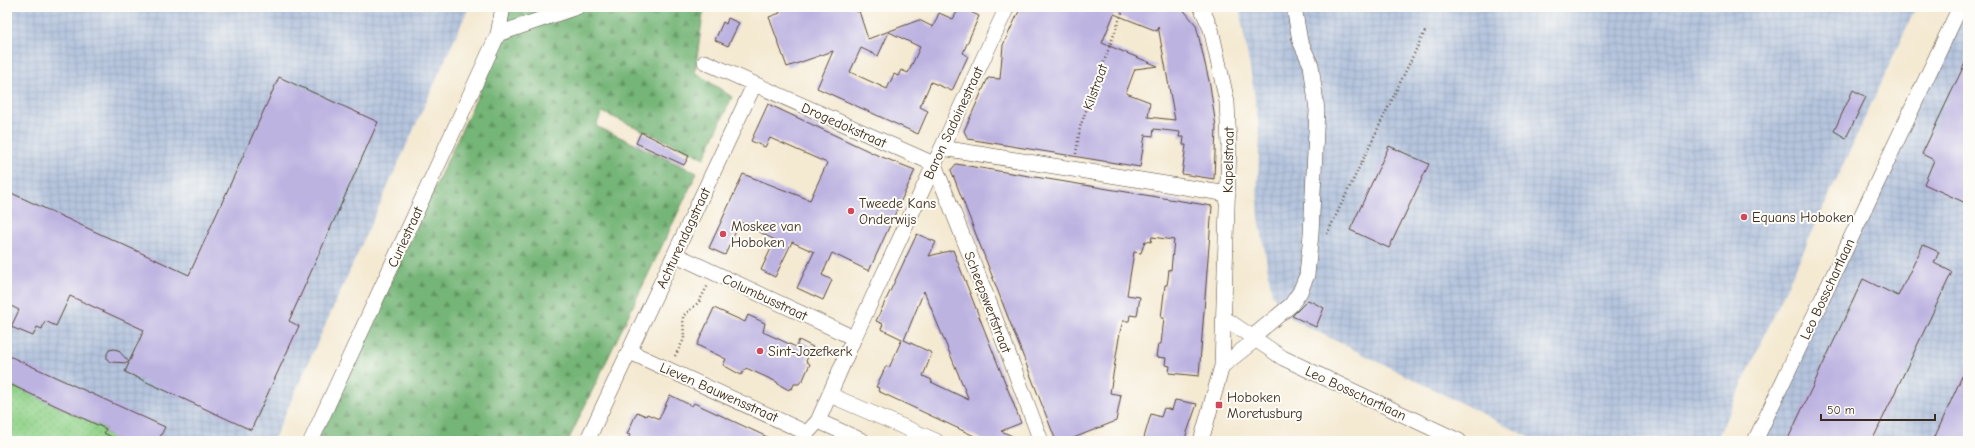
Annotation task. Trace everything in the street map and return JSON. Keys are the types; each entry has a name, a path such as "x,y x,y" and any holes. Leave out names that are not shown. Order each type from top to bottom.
{"street":[{"name":"Curiestraat","path":"310,441 498,34 503,7"},
{"path":"498,34 577,7"},
{"name":"Baron Sadoinestraat","path":"805,437 818,421 854,338 1007,7"},
{"name":"Kapelstraat","path":"1201,7 1211,29 1227,102 1229,145 1222,366 1201,441"},
{"path":"1222,366 1290,305 1300,292 1307,275 1311,234 1317,110 1311,65 1300,41 1294,7"},
{"name":"Leo Bosschartlaan","path":"1755,441 1960,7"},
{"path":"705,62 754,85"},
{"name":"Drogedokstraat","path":"754,85 934,164"},
{"name":"Achturendagstraat","path":"587,441 676,255 754,85"},
{"path":"942,148 1228,194"},
{"name":"Scheepswerfstraat","path":"934,164 1042,441"},
{"name":"Columbusstraat","path":"676,255 854,338"},
{"path":"1224,318 1253,339"},
{"name":"Leo Bosschartlaan","path":"1253,339 1283,358 1459,441"},
{"name":"Lieven Bauwensstraat","path":"630,352 805,437"},
{"path":"830,394 936,441"},
{"path":"818,421 863,441"}],"path":[{"name":"Kilstraat","path":"1074,169 1080,127 1124,7"},
{"path":"1326,237 1426,29"},
{"path":"669,370 684,339 683,316 699,302 713,272"}],"shaded area":[{"path":"7,7 469,7 273,441 7,441"},
{"path":"1239,7 1916,7 1716,441 1537,441 1290,318 1272,294 1259,217 1257,191 1260,136"},
{"path":"1961,7 1968,7 1968,441 1755,441"}],"green space":[{"path":"509,7 704,7 695,72 732,97 704,158 602,112 596,126 697,173 568,441 316,441 500,48"},
{"path":"7,383 106,429 104,433 120,441 7,441"}],"building":[{"path":"778,7 856,7 857,12 859,11 868,39 919,20 933,27 939,13 953,19 960,7 979,16 963,53 968,56 952,91 931,82 920,107 928,111 918,134 817,88 833,51 787,67 769,17 780,13","holes":["889,32 920,47 908,73 901,70 898,76 894,74 887,89 850,72 861,48 878,56"]},
{"path":"1021,7 1181,7 1196,25 1210,85 1216,127 1214,179 1182,174 1186,145 1183,145 1184,137 1179,137 1180,132 1154,129 1153,136 1145,135 1140,167 968,139 964,131 988,78 1000,79 1003,45","holes":["1114,14 1157,31 1158,26 1175,120 1148,117 1150,102 1126,93 1135,69 1158,66 1102,43"]},
{"path":"728,18 739,23 728,46 715,40 723,22 726,24"},
{"path":"1968,57 1968,204 1924,184 1934,160 1922,154"},
{"path":"279,77 378,122 289,321 299,326 251,430 125,372 129,363 110,362 107,359 107,354 109,350 114,349 118,350 129,362 144,330 70,296 56,326 45,321 42,329 37,327 33,336 11,327 19,310 7,304 7,191 189,275"},
{"path":"1853,90 1866,97 1846,138 1834,131"},
{"path":"768,104 877,155 915,170 869,271 832,253 822,275 832,280 823,300 797,288 814,252 792,242 775,277 761,270 775,240 740,222 725,255 709,248 743,174 810,200 827,163 770,138 765,147 751,141"},
{"path":"641,132 689,156 684,165 636,143"},
{"path":"1389,146 1429,164 1389,248 1350,230"},
{"path":"956,164 1212,206 1199,376 1169,373 1170,366 1165,365 1166,358 1156,357 1158,344 1161,344 1164,318 1161,318 1165,285 1167,285 1169,269 1171,270 1174,240 1152,237 1151,242 1145,241 1141,253 1134,252 1127,295 1140,297 1137,316 1130,315 1129,321 1123,321 1120,332 1110,393 1121,395 1116,421 1066,441 1056,441 951,170"},
{"path":"917,234 936,242 929,256 953,250 1021,423 1001,431 1024,441 985,441 878,391 879,388 876,387 886,366 889,368 902,339 881,329 883,324 876,321","holes":["924,291 969,400 931,382 932,380 923,376 932,353 904,340"]},
{"path":"1923,245 1939,252 1934,263 1952,272 1872,441 1787,441 1863,279 1898,296"},
{"path":"1308,300 1324,308 1316,327 1292,316"},
{"name":"Sint-Jozefkerk","path":"714,308 745,322 748,315 765,323 763,332 796,347 799,340 813,347 806,361 810,364 802,382 801,381 799,384 794,384 792,389 790,388 789,390 777,382 746,368 741,375 723,365 726,359 697,345"},
{"path":"7,355 165,427 158,441 120,441 104,433 106,429 7,383"},
{"path":"1968,363 1968,441 1933,441"},
{"path":"670,395 692,406 694,403 776,441 627,441 630,435 627,434 637,412 659,419"},
{"path":"1175,400 1197,404 1184,441 1143,441 1151,414 1161,417 1164,408 1172,410"}],"place":[{"name":"Tweede Kans Onderwijs","path":"851,211"},
{"name":"Equans Hoboken","path":"1744,217"},
{"name":"Moskee van Hoboken","path":"723,234"},
{"name":"Sint-Jozefkerk","path":"760,351"},
{"name":"Hoboken Moretusburg","path":"1219,405"}]}
